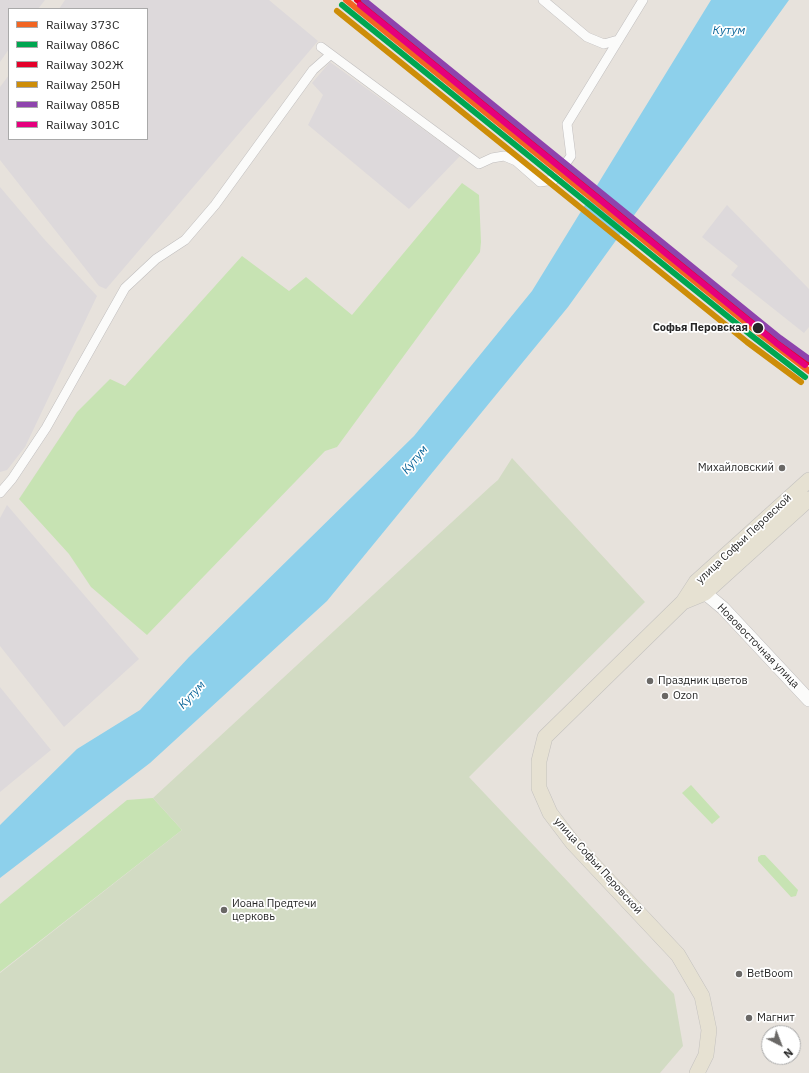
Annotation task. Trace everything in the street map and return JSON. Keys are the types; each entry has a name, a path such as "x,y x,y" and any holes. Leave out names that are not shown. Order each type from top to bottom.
{"main road":[{"name":"улица Софьи Перовской","path":"700,588 809,480"},
{"name":"улица Софьи Перовской","path":"697,1073 706,1055 709,1030 702,996 678,955 567,836 550,813 539,788 539,762 545,736 683,602 809,499"},
{"name":"Нововосточная улица","path":"700,588 723,608 809,700"}],"street":[{"path":"543,0 587,37 604,44 618,40"},
{"path":"320,47 479,164 492,158 504,156 516,161 540,182 554,180 571,156 567,124 643,0"},
{"path":"0,493 12,479 46,428 125,288 156,259 185,240 215,205 313,70 330,55"}],"shaded area":[{"path":"0,0 45,0 39,8 8,8 8,50 0,62"},
{"path":"65,0 269,0 318,41 106,289 99,286 0,160 0,87 8,76 8,140 148,140 148,8 60,8"},
{"path":"330,62 460,156 409,209 308,125 323,95 312,83"},
{"path":"0,187 44,239 97,296 25,447 7,470 0,472"},
{"path":"727,205 809,289 809,327 804,333 731,275 738,266 702,237"},
{"path":"7,505 139,659 64,727 0,646 0,518"},
{"path":"0,687 51,750 0,792"}],"green space":[{"path":"462,183 479,195 480,252 337,447 325,451 147,635 91,587 69,554 19,499 77,412 110,379 125,386 242,256 289,291 306,277 352,315"},
{"path":"512,458 645,602 469,777 674,994 683,1046 660,1073 0,1073 0,973 182,830 153,798 498,480"},
{"path":"691,785 720,817 712,824 682,793"},
{"path":"153,798 182,830 0,972 0,904 127,800"},
{"path":"765,855 798,890 796,896 791,897 758,861 758,857"}],"water":[{"name":"Кутум","path":"711,0 789,0 568,307 327,601 150,763 0,878 0,825 77,749 140,710 189,657 414,436 532,291"}],"rail line":[{"name":"373C","path":"346,0 756,331 809,371"},
{"name":"302Ж","path":"357,0 760,325 809,362"},
{"name":"085В","path":"364,0 780,338 809,359"},
{"name":"086С","path":"342,5 752,336 805,377"},
{"name":"301С","path":"360,5 805,365"},
{"name":"250Н","path":"337,11 747,342 801,382"}],"place":[{"name":"Софья Перовская","path":"758,328"},
{"name":"Михайловский","path":"782,468"},
{"name":"Праздник цветов","path":"650,681"},
{"name":"Ozon","path":"665,696"},
{"name":"Иоана Предтечи церковь","path":"224,910"},
{"name":"BetBoom","path":"739,974"},
{"name":"Магнит","path":"749,1018"}]}
